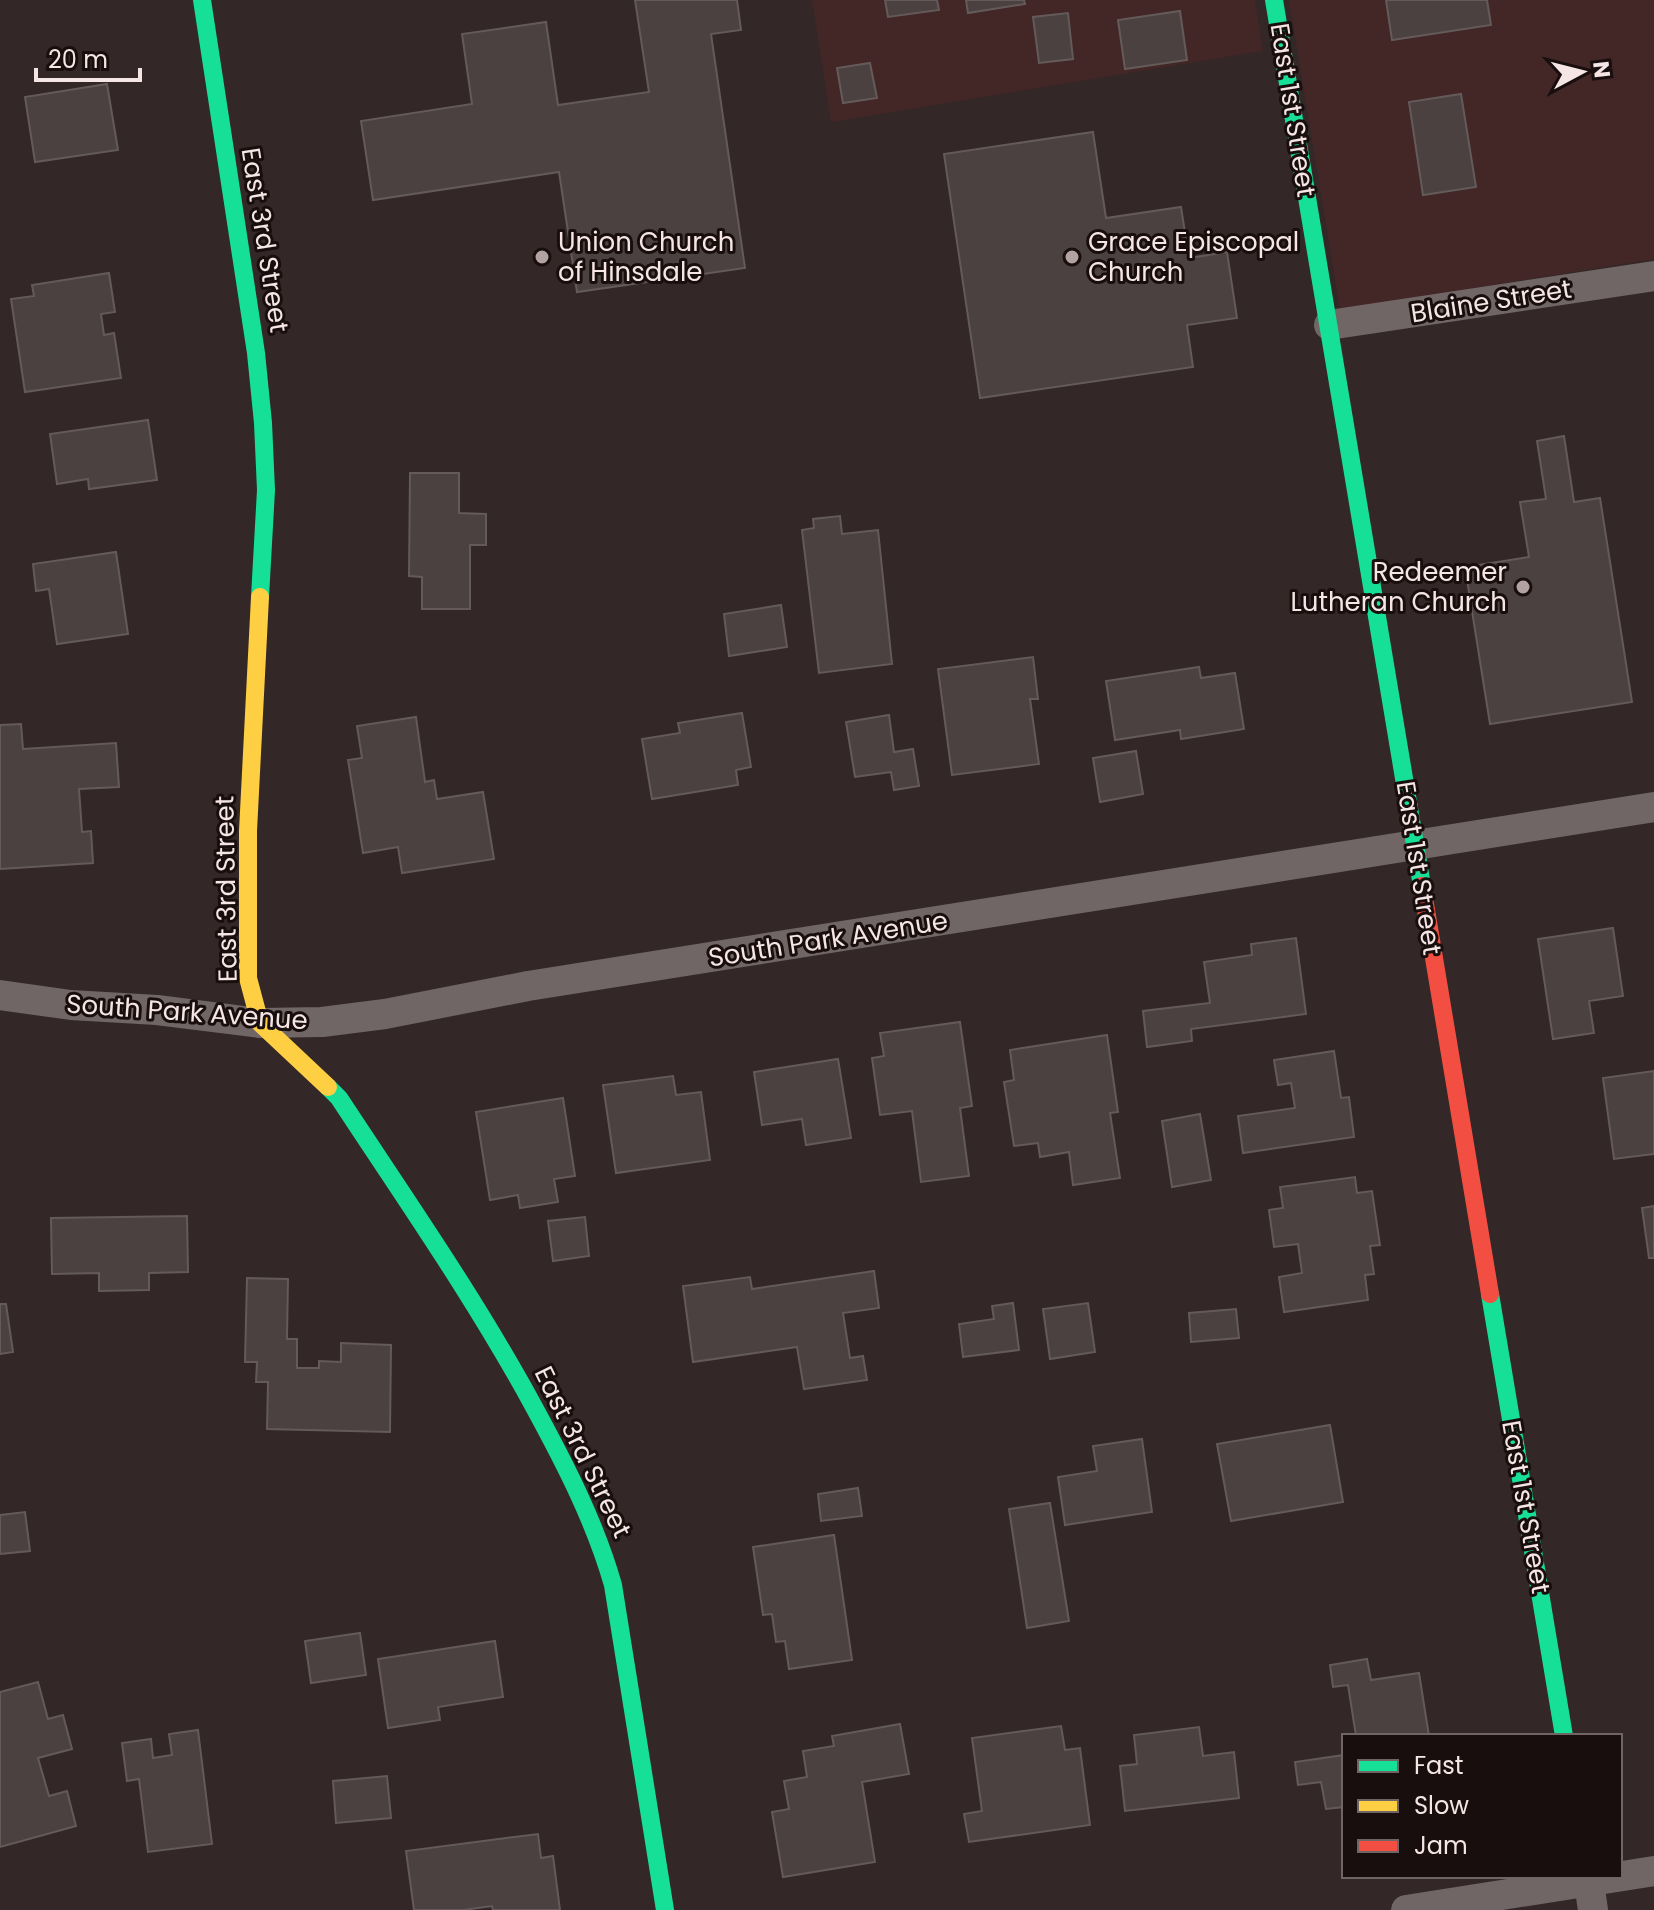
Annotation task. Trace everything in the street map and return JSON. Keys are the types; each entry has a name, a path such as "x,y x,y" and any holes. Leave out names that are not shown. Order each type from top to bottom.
{"street":[{"name":"East 3rd Street","path":"202,0 256,353 263,423 266,490 248,831 248,978 260,1023 339,1098 495,1335 556,1447 600,1541 613,1585 665,1910"},
{"name":"East 1st Street","path":"1274,0 1564,1734"},
{"name":"Blaine Street","path":"1329,325 1654,276"},
{"name":"South Park Avenue","path":"1,994 71,1005 157,1010 260,1023 322,1022 385,1014 528,986 1654,807"},
{"path":"1406,1910 1590,1889 1654,1871"}],"shaded area":[{"path":"812,0 1255,0 1263,51 831,122"},
{"path":"1289,0 1654,0 1654,259 1340,310"}],"building":[{"name":"Union Church of Hinsdale","path":"635,0 737,0 741,30 711,34 745,268 577,292 559,172 373,200 361,121 472,104 462,34 546,22 558,105 649,92"},
{"path":"885,0 937,0 939,10 888,17"},
{"path":"966,0 1024,0 1025,4 968,13"},
{"path":"1386,0 1487,0 1491,25 1392,40"},
{"path":"1180,11 1187,60 1125,69 1118,20"},
{"path":"1068,13 1073,59 1039,63 1033,17"},
{"path":"870,63 877,98 843,103 837,68"},
{"path":"107,84 118,150 35,162 25,97"},
{"path":"1461,94 1476,187 1423,195 1409,102"},
{"name":"Grace Episcopal Church","path":"1093,132 1106,218 1181,207 1189,258 1227,252 1237,318 1187,325 1193,367 980,398 944,154"},
{"path":"109,273 115,312 101,314 104,335 114,333 121,378 25,392 11,299 34,296 32,285"},
{"path":"148,420 157,480 89,489 88,479 57,484 50,434"},
{"name":"Redeemer Lutheran Church","path":"1564,436 1574,502 1600,498 1632,702 1490,724 1465,567 1529,557 1520,502 1546,499 1537,441"},
{"path":"410,473 459,473 459,513 486,514 486,545 470,545 470,609 422,609 422,577 409,576"},
{"path":"840,516 842,534 878,530 892,664 819,673 802,530 814,528 813,519"},
{"path":"116,552 128,634 57,644 49,589 36,591 33,564"},
{"path":"781,605 787,647 729,656 724,614"},
{"path":"1033,657 1038,699 1030,699 1039,764 952,775 938,669"},
{"path":"1199,667 1201,678 1235,673 1244,729 1181,739 1180,730 1115,740 1106,681"},
{"path":"742,713 751,767 736,770 738,785 652,799 642,739 680,733 678,723"},
{"path":"889,715 894,752 913,749 919,786 894,790 891,772 855,777 846,722"},
{"path":"416,717 425,782 434,780 437,799 483,792 494,859 402,873 398,847 363,853 348,760 362,758 357,726"},
{"path":"21,724 23,749 116,743 119,787 79,789 82,832 91,831 93,863 0,869 0,725"},
{"path":"1136,751 1143,794 1100,802 1093,758"},
{"path":"1613,928 1623,996 1589,1001 1594,1033 1553,1039 1538,939"},
{"path":"1296,938 1306,1014 1191,1029 1192,1041 1147,1047 1143,1011 1210,1003 1204,962 1252,955 1251,944"},
{"path":"960,1022 972,1106 960,1108 969,1176 921,1182 912,1111 880,1115 872,1058 884,1056 880,1033"},
{"path":"1107,1035 1118,1112 1110,1113 1120,1178 1073,1185 1069,1152 1040,1157 1038,1143 1014,1146 1004,1082 1014,1080 1010,1050"},
{"path":"1334,1051 1341,1098 1349,1097 1354,1137 1243,1153 1238,1116 1295,1108 1291,1083 1278,1085 1274,1060"},
{"path":"838,1059 851,1138 806,1145 802,1119 762,1125 754,1072"},
{"path":"1654,1071 1654,1154 1614,1159 1603,1078"},
{"path":"673,1076 676,1095 701,1092 710,1160 616,1173 603,1085"},
{"path":"563,1098 575,1176 554,1179 558,1202 520,1208 518,1195 490,1200 476,1112"},
{"path":"1200,1114 1211,1180 1172,1187 1162,1121"},
{"path":"1355,1177 1357,1193 1372,1191 1380,1245 1370,1246 1374,1274 1365,1275 1368,1300 1284,1312 1279,1277 1302,1273 1298,1244 1274,1247 1269,1210 1283,1208 1280,1187"},
{"path":"1654,1206 1654,1258 1649,1258 1642,1208"},
{"path":"187,1216 188,1272 149,1273 149,1290 99,1291 99,1273 52,1274 51,1218"},
{"path":"585,1217 589,1256 553,1261 548,1221"},
{"path":"874,1271 879,1308 843,1313 850,1358 863,1356 867,1380 804,1389 797,1347 693,1362 683,1286 750,1277 752,1289"},
{"path":"247,1278 288,1279 287,1339 297,1339 297,1368 319,1368 319,1361 341,1362 341,1343 391,1345 390,1432 267,1429 268,1382 256,1382 257,1362 245,1362"},
{"path":"1013,1303 1019,1350 963,1357 959,1324 994,1319 992,1306"},
{"path":"1088,1303 1095,1352 1050,1359 1043,1309"},
{"path":"0,1304 6,1304 13,1352 0,1354"},
{"path":"1236,1309 1239,1338 1191,1342 1189,1313"},
{"path":"1330,1425 1343,1502 1231,1521 1217,1444"},
{"path":"1142,1439 1152,1512 1065,1525 1058,1477 1097,1471 1093,1446"},
{"path":"858,1488 862,1516 821,1521 818,1494"},
{"path":"1050,1503 1069,1621 1027,1628 1009,1509"},
{"path":"25,1512 30,1551 0,1554 0,1515"},
{"path":"834,1535 852,1660 789,1669 785,1641 776,1642 772,1614 763,1615 753,1547"},
{"path":"360,1633 366,1675 311,1683 305,1641"},
{"path":"495,1641 503,1697 438,1707 440,1720 388,1728 378,1659"},
{"path":"1367,1659 1371,1680 1419,1673 1429,1734 1356,1734 1348,1685 1333,1687 1330,1665"},
{"path":"38,1682 48,1719 63,1715 72,1749 38,1758 49,1796 67,1791 76,1826 0,1847 0,1692"},
{"path":"900,1724 909,1774 862,1782 875,1862 783,1877 772,1812 789,1809 784,1781 807,1777 803,1751 834,1746 832,1736"},
{"path":"1061,1726 1065,1750 1080,1748 1090,1825 969,1842 964,1814 982,1811 972,1738"},
{"path":"1199,1727 1203,1756 1234,1752 1239,1798 1125,1811 1120,1766 1137,1764 1134,1735"},
{"path":"198,1730 212,1844 148,1852 139,1779 127,1781 122,1743 151,1739 153,1758 172,1755 169,1734"},
{"path":"1342,1755 1342,1807 1326,1809 1321,1782 1298,1785 1295,1762"},
{"path":"387,1776 391,1818 336,1823 333,1781"},
{"path":"538,1834 541,1858 553,1856 560,1910 493,1910 492,1906 463,1910 414,1910 406,1851"}],"traffic: fast":[{"path":"202,0 256,353 263,423 266,490 260,597"},
{"path":"1274,0 1422,886"},
{"path":"328,1087 339,1098 440,1251 512,1367 546,1428 588,1516 613,1585 665,1910"},
{"path":"1490,1294 1564,1734"}],"traffic: slow":[{"path":"260,597 248,831 248,978 260,1023 328,1087"}],"traffic: jam":[{"path":"1422,886 1490,1294"}],"place":[{"name":"Union Church of Hinsdale","path":"542,257"},
{"name":"Grace Episcopal Church","path":"1072,257"},
{"name":"Redeemer Lutheran Church","path":"1523,587"}]}
